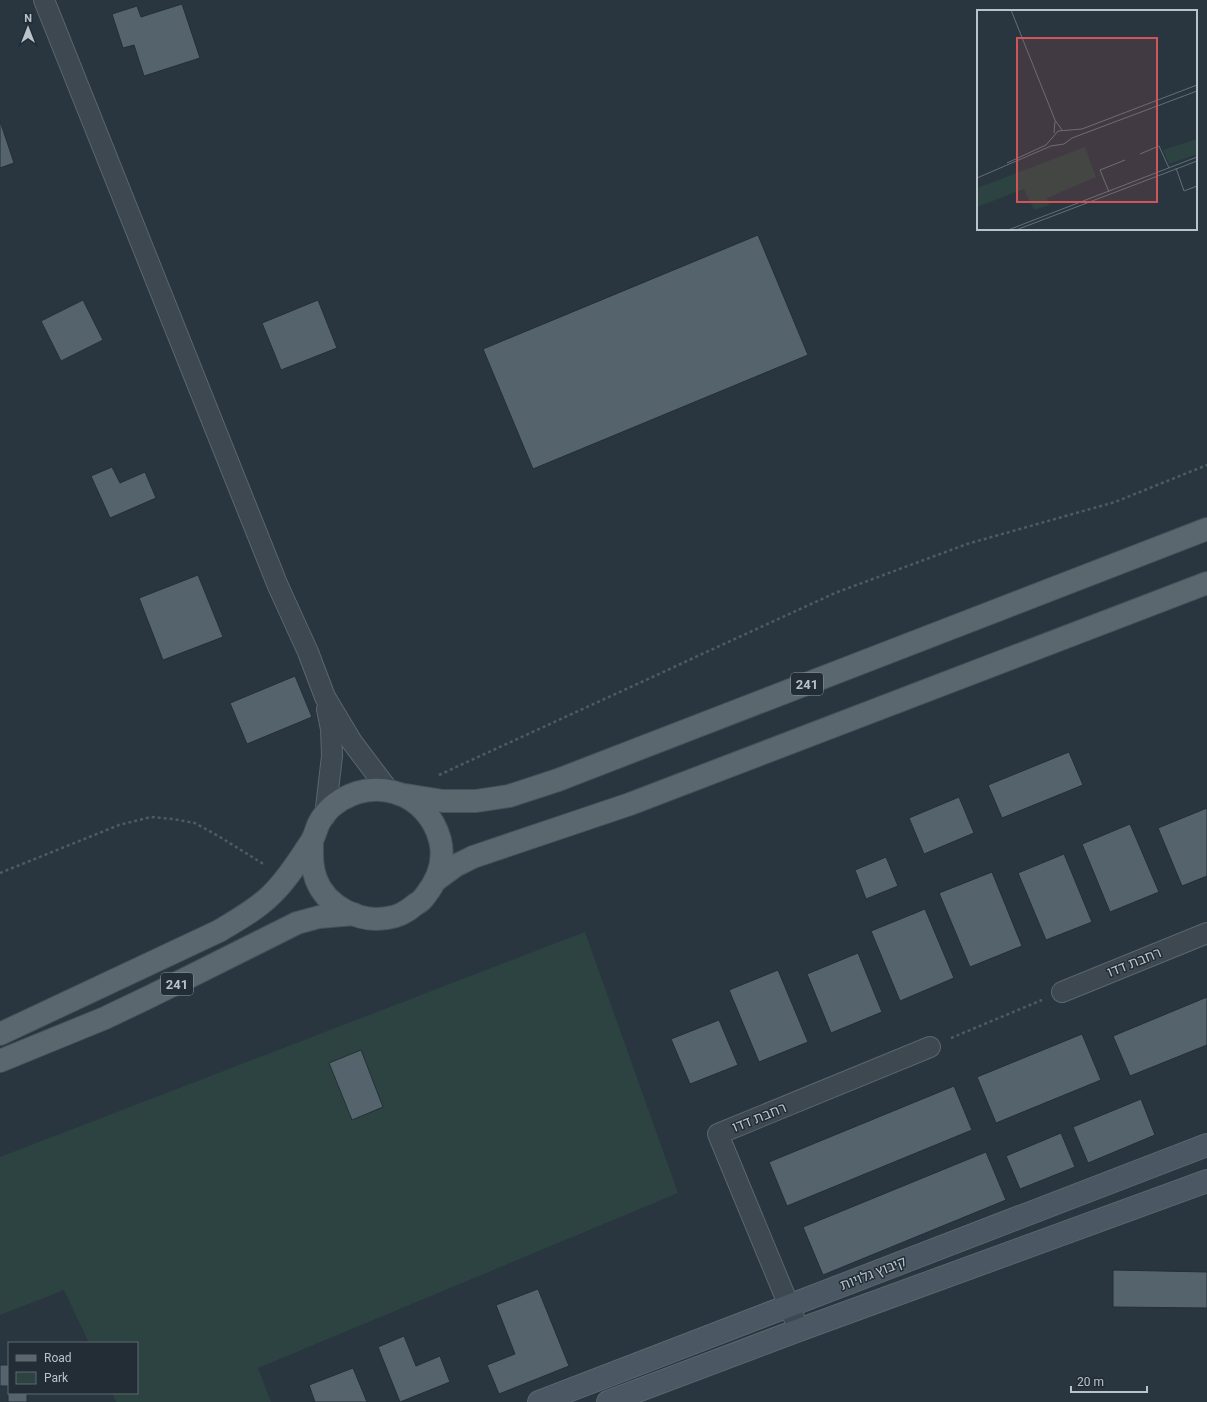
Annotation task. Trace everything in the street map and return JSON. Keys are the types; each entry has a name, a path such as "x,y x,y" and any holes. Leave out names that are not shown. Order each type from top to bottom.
{"main road":[{"name":"241","path":"394,792 443,801 476,801 509,796 558,780 1207,529"},
{"path":"436,880 441,859 440,841 434,824 423,808 407,797 394,792 370,789 350,794 333,805 320,821 312,840 311,860 316,880 328,898 345,911 366,918 387,918 408,911 424,898 436,880 455,866 473,857 630,804 1207,583"},
{"name":"241","path":"0,1034 219,931 249,913 271,896 286,878 312,840"},
{"name":"241","path":"0,1062 105,1018 297,923 319,917 354,914"}],"street":[{"path":"44,0 269,564 308,652 325,697 331,729 332,756 325,816"},
{"path":"325,697 352,742 394,792"},
{"name":"רחבת דדו","path":"1062,992 1207,933"},
{"name":"רחבת דדו","path":"799,1330 718,1134 930,1047"},
{"name":"קיבוץ גלויות","path":"539,1402 1207,1145"},
{"name":"קיבוץ גלויות","path":"608,1402 799,1330 1207,1181"}],"path":[{"path":"435,778 835,593 967,544 1115,502 1207,465"},
{"path":"0,873 119,825 151,817 194,823 220,837 286,878"},
{"path":"930,1047 1062,992"}],"green space":[{"path":"585,932 678,1193 258,1368 271,1402 116,1402 112,1394 138,1394 138,1342 89,1342 64,1290 0,1315 0,1157"}],"building":[{"path":"182,4 200,58 144,76 134,45 123,48 112,14 137,6 141,17"},
{"path":"0,121 14,163 0,168"},
{"path":"758,235 808,355 533,469 483,349"},
{"path":"83,300 103,340 61,361 41,321"},
{"path":"318,300 337,348 281,370 262,323"},
{"path":"112,467 120,483 145,472 156,498 110,518 91,476"},
{"path":"198,575 223,637 163,660 139,598"},
{"path":"295,676 312,717 247,744 230,703"},
{"path":"1069,752 1083,785 1002,818 988,785"},
{"path":"959,797 974,833 924,854 909,818"},
{"path":"1207,808 1207,876 1182,886 1158,828"},
{"path":"1130,824 1159,892 1110,912 1082,844"},
{"path":"1064,854 1092,922 1046,940 1018,873"},
{"path":"886,857 898,886 866,899 855,870"},
{"path":"992,872 1022,946 970,967 939,893"},
{"path":"925,909 954,978 900,1001 871,931"},
{"path":"858,953 882,1012 831,1033 807,974"},
{"path":"778,970 808,1042 759,1062 729,990"},
{"path":"1207,997 1207,1045 1130,1076 1113,1036"},
{"path":"719,1020 738,1065 690,1084 671,1039"},
{"path":"1082,1034 1101,1080 996,1123 977,1077"},
{"path":"361,1050 383,1107 352,1120 329,1063"},
{"path":"954,1086 972,1130 787,1206 769,1162"},
{"path":"1141,1099 1155,1135 1088,1163 1073,1127"},
{"path":"1061,1133 1075,1167 1020,1189 1006,1156"},
{"path":"986,1152 1006,1200 823,1275 803,1227"},
{"path":"1113,1270 1207,1272 1207,1308 1113,1307"},
{"path":"538,1289 569,1366 499,1394 487,1365 515,1354 496,1305"},
{"path":"404,1336 416,1366 440,1356 450,1382 400,1402 378,1347"},
{"path":"0,1365 8,1365 8,1386 0,1386"},
{"path":"353,1368 367,1402 315,1402 309,1385"},
{"path":"8,1394 27,1394 27,1402 8,1402"}]}
